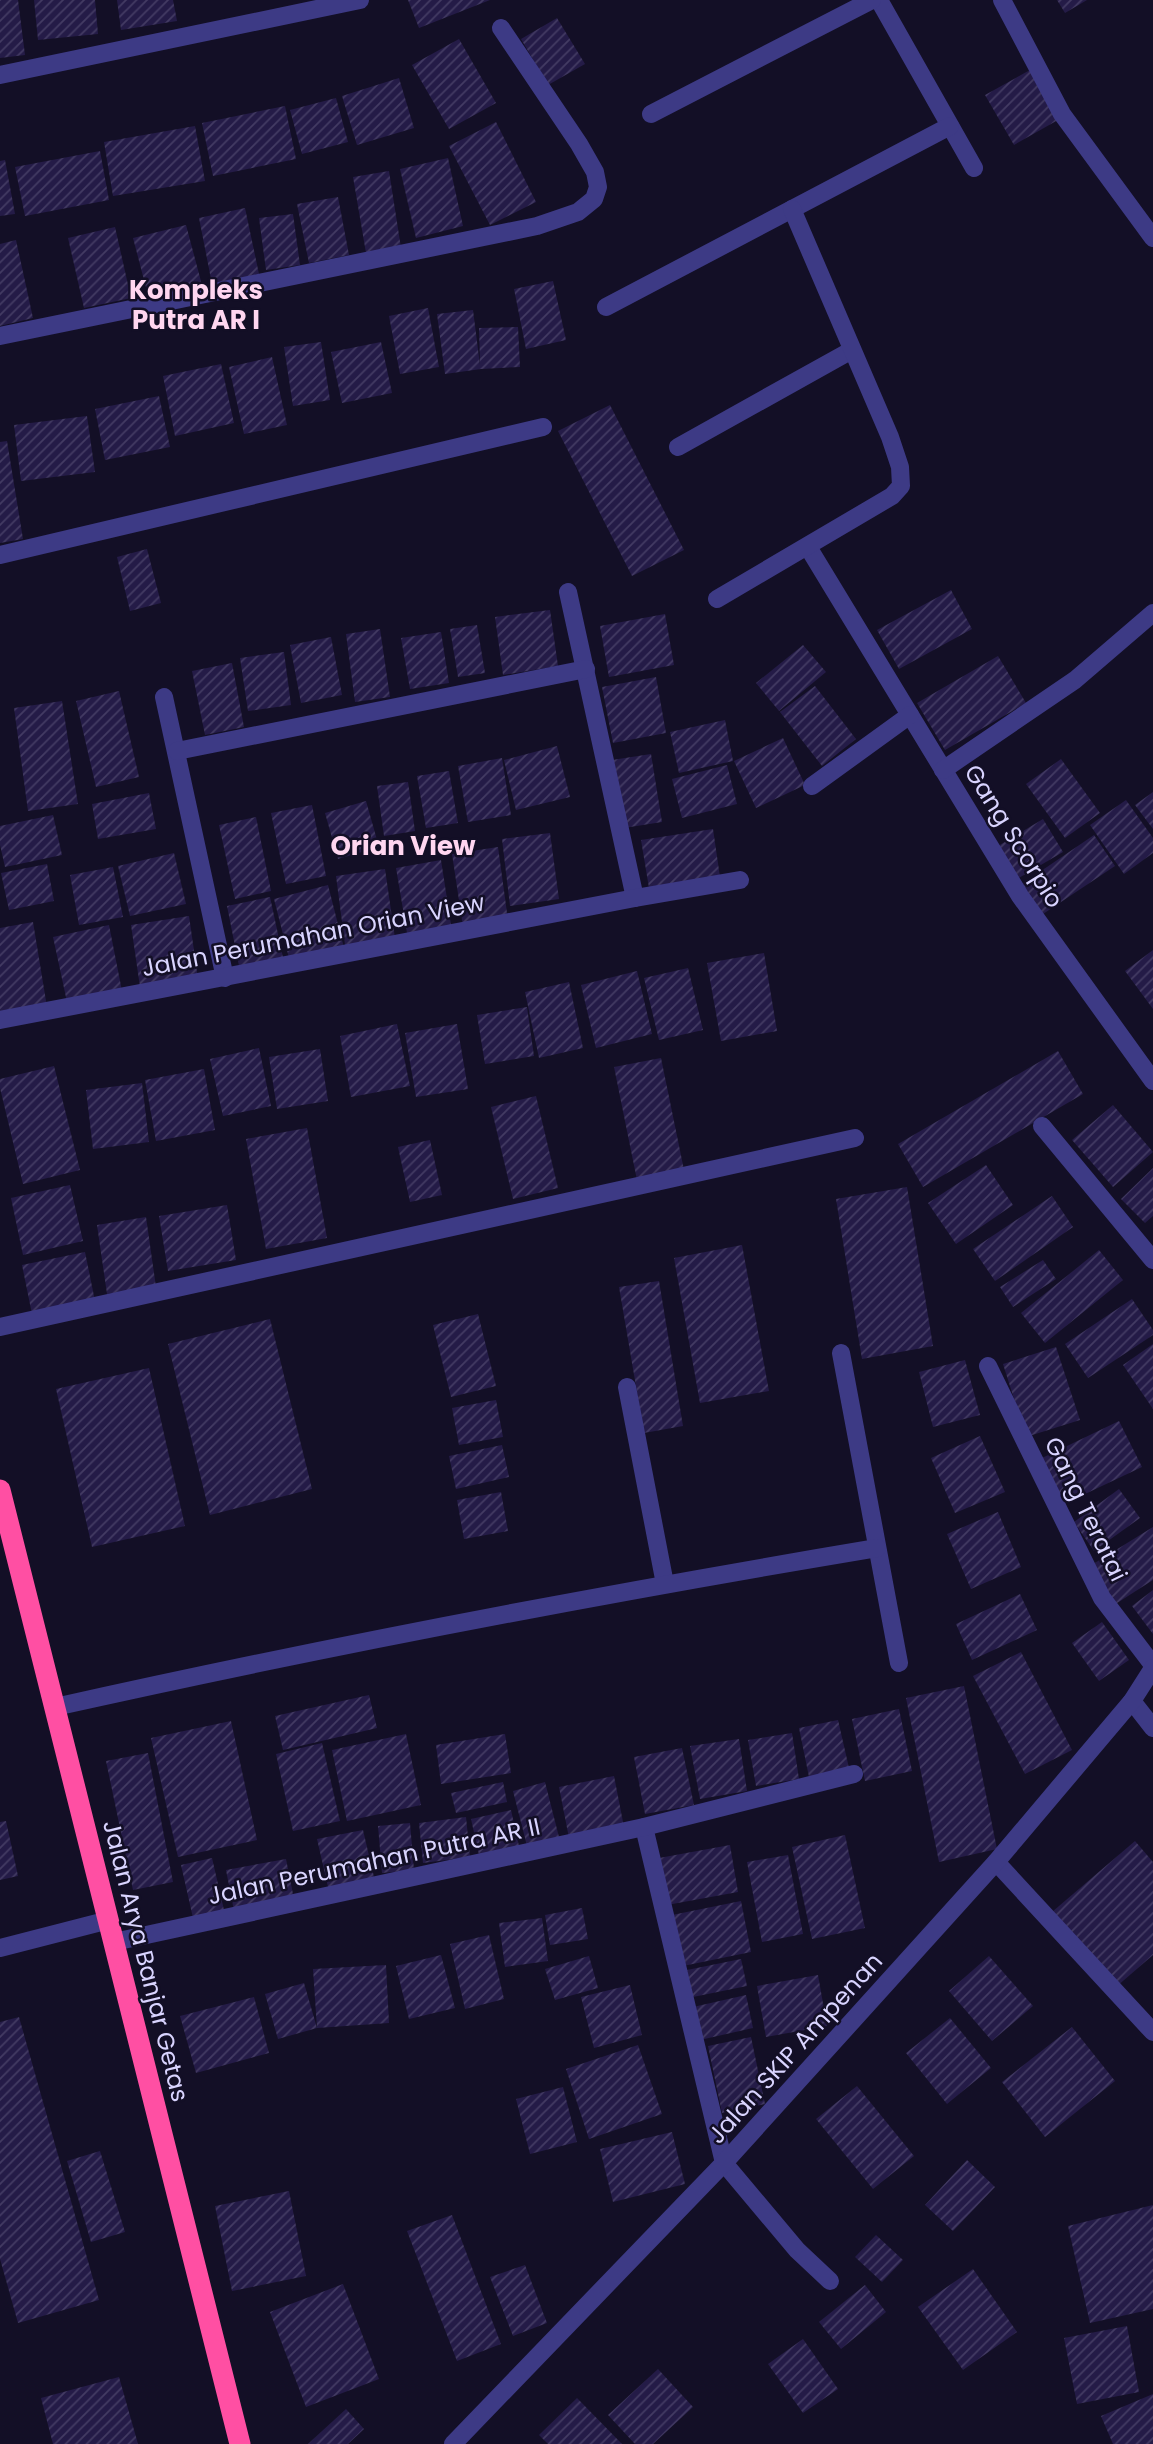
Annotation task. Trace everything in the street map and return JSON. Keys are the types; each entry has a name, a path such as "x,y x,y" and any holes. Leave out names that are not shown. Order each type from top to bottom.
{"highway":[{"name":"Jalan Arya Banjar Getas","path":"0,1490 240,2444"}],"street":[{"path":"0,75 360,0"},
{"path":"651,114 872,0"},
{"path":"879,0 974,168"},
{"path":"1002,0 1062,114 1153,237"},
{"path":"0,336 537,226 578,212 594,199 598,187 595,172 501,28"},
{"path":"606,306 950,125"},
{"path":"717,600 892,496 901,486 900,467 890,437 792,209"},
{"path":"678,447 852,350"},
{"path":"0,555 543,427"},
{"name":"Gang Scorpio","path":"808,547 1020,896 1153,1081"},
{"path":"568,592 635,898"},
{"path":"943,770 1074,680 1153,614"},
{"path":"177,751 586,669"},
{"path":"164,697 225,978"},
{"path":"812,786 910,715"},
{"name":"Jalan Perumahan Orian View","path":"0,1020 740,880"},
{"path":"1042,1126 1153,1260"},
{"path":"0,1327 855,1138"},
{"path":"841,1353 899,1663"},
{"name":"Gang Teratai","path":"988,1366 1102,1598 1153,1667"},
{"path":"626,1387 665,1584"},
{"path":"55,1707 252,1663 665,1584 877,1548"},
{"name":"Jalan SKIP Ampenan","path":"453,2444 724,2163 996,1861 1132,1701 1153,1667"},
{"path":"1132,1701 1153,1728"},
{"name":"Jalan Perumahan Putra AR II","path":"114,1942 644,1827 854,1774"},
{"path":"644,1827 724,2163 797,2250 830,2281"},
{"path":"996,1861 1153,2032"},
{"path":"0,1948 109,1920"}],"building":[{"path":"0,0 18,0 25,55 0,58"},
{"path":"34,0 95,0 98,34 38,40"},
{"path":"117,0 173,0 177,21 121,30"},
{"path":"408,0 490,0 419,28"},
{"path":"1057,0 1087,0 1065,13"},
{"path":"557,18 585,64 548,85 521,39"},
{"path":"459,39 496,103 449,129 412,65"},
{"path":"1030,70 1058,120 1014,145 985,95"},
{"path":"399,78 414,128 357,145 342,96"},
{"path":"336,98 348,142 302,154 290,110"},
{"path":"285,106 296,159 213,176 202,123"},
{"path":"496,122 536,202 490,225 449,146"},
{"path":"195,126 205,181 113,196 104,142"},
{"path":"100,151 109,200 25,216 15,167"},
{"path":"448,158 463,226 416,238 400,169"},
{"path":"5,160 15,214 0,216 0,161"},
{"path":"389,171 401,248 366,253 353,177"},
{"path":"338,197 349,255 309,263 297,204"},
{"path":"245,208 259,274 212,284 199,218"},
{"path":"293,214 300,265 266,270 259,218"},
{"path":"186,225 202,285 149,299 133,238"},
{"path":"115,227 131,298 84,308 68,238"},
{"path":"16,240 33,318 0,326 0,244"},
{"path":"553,281 566,340 526,349 514,289"},
{"path":"428,308 439,367 400,374 389,316"},
{"path":"473,310 480,365 479,328 518,327 520,367 445,374 437,314"},
{"path":"321,342 330,400 293,406 284,347"},
{"path":"381,342 392,393 342,403 331,352"},
{"path":"272,357 287,425 244,434 229,367"},
{"path":"221,364 234,423 175,436 163,376"},
{"path":"159,396 170,447 105,460 95,409"},
{"path":"610,405 684,550 632,576 558,431"},
{"path":"87,416 95,472 21,481 14,425"},
{"path":"7,441 23,539 0,543 0,442"},
{"path":"147,549 161,603 130,611 117,557"},
{"path":"951,590 972,629 899,669 877,630"},
{"path":"550,610 558,666 503,675 495,617"},
{"path":"665,614 674,665 609,677 600,626"},
{"path":"477,625 485,673 458,677 450,629"},
{"path":"380,629 390,697 355,702 346,634"},
{"path":"441,632 449,683 410,689 401,638"},
{"path":"331,637 342,695 301,703 290,645"},
{"path":"803,645 826,672 779,711 756,683"},
{"path":"284,652 291,705 248,711 240,658"},
{"path":"998,656 1026,703 945,750 917,703"},
{"path":"232,663 244,727 205,735 192,671"},
{"path":"656,677 666,733 613,743 602,687"},
{"path":"815,686 856,739 822,766 780,712"},
{"path":"119,691 139,777 96,787 76,701"},
{"path":"62,701 78,804 28,811 14,708"},
{"path":"725,720 733,761 679,773 670,732"},
{"path":"783,738 805,785 756,808 734,761"},
{"path":"557,746 570,797 516,810 504,760"},
{"path":"651,754 662,822 624,828 612,760"},
{"path":"502,758 511,815 468,822 458,766"},
{"path":"1061,759 1100,813 1065,838 1026,784"},
{"path":"727,765 737,804 682,818 672,779"},
{"path":"449,771 458,823 426,828 417,776"},
{"path":"408,782 415,831 384,836 377,786"},
{"path":"1153,792 1153,829 1135,805"},
{"path":"149,793 156,829 98,839 92,804"},
{"path":"1126,800 1153,838 1153,853 1124,874 1090,825"},
{"path":"366,801 379,847 338,859 325,813"},
{"path":"312,805 326,876 286,884 271,813"},
{"path":"53,815 62,855 5,867 0,845 0,826"},
{"path":"256,817 271,891 235,899 219,825"},
{"path":"1043,819 1063,852 1017,879 998,846"},
{"path":"713,829 720,877 649,888 641,840"},
{"path":"550,833 559,899 510,906 502,839"},
{"path":"1094,835 1115,866 1040,916 1019,886"},
{"path":"498,847 508,920 463,927 452,854"},
{"path":"174,853 186,904 130,916 118,866"},
{"path":"441,860 452,931 408,939 396,868"},
{"path":"47,864 54,901 9,910 1,873"},
{"path":"113,867 123,917 79,925 70,875"},
{"path":"385,869 395,938 345,945 336,876"},
{"path":"328,885 344,948 290,962 274,899"},
{"path":"270,897 284,962 240,971 227,906"},
{"path":"189,916 198,978 140,987 131,925"},
{"path":"33,922 47,1007 0,1015 0,928"},
{"path":"109,925 122,991 67,1002 53,937"},
{"path":"1153,950 1153,1009 1125,971"},
{"path":"764,953 777,1031 721,1041 707,963"},
{"path":"688,968 703,1030 659,1040 644,978"},
{"path":"637,971 652,1034 596,1048 581,985"},
{"path":"569,982 583,1048 539,1058 525,992"},
{"path":"527,1007 534,1056 485,1064 477,1015"},
{"path":"397,1024 410,1086 351,1097 340,1036"},
{"path":"457,1024 468,1089 416,1097 405,1033"},
{"path":"259,1048 271,1106 223,1116 210,1059"},
{"path":"320,1049 328,1101 277,1109 269,1057"},
{"path":"1058,1051 1083,1094 923,1187 898,1144"},
{"path":"661,1058 684,1170 637,1180 614,1067"},
{"path":"54,1066 80,1170 23,1184 0,1079"},
{"path":"204,1069 215,1130 156,1141 145,1080"},
{"path":"142,1083 149,1142 93,1149 86,1090"},
{"path":"536,1096 558,1188 513,1199 491,1107"},
{"path":"1113,1105 1153,1152 1113,1187 1072,1140"},
{"path":"307,1128 327,1238 266,1249 246,1139"},
{"path":"430,1140 442,1195 410,1202 398,1147"},
{"path":"986,1165 1013,1205 956,1244 928,1203"},
{"path":"1153,1168 1153,1216 1145,1223 1121,1199"},
{"path":"70,1185 83,1241 23,1255 11,1198"},
{"path":"907,1187 933,1346 862,1359 836,1199"},
{"path":"1052,1196 1073,1227 995,1281 973,1249"},
{"path":"227,1205 236,1260 168,1271 159,1216"},
{"path":"146,1217 156,1287 107,1294 97,1225"},
{"path":"742,1245 769,1391 700,1403 674,1258"},
{"path":"1099,1250 1123,1280 1045,1343 1021,1313"},
{"path":"85,1252 95,1301 32,1314 22,1265"},
{"path":"1043,1260 1056,1279 1013,1307 1000,1287"},
{"path":"659,1281 683,1426 644,1433 619,1287"},
{"path":"1132,1299 1153,1330 1153,1335 1088,1378 1065,1344"},
{"path":"478,1314 496,1386 451,1397 433,1325"},
{"path":"270,1319 312,1489 210,1515 168,1344"},
{"path":"1153,1344 1153,1409 1123,1365"},
{"path":"1056,1347 1080,1420 1026,1437 1003,1364"},
{"path":"965,1360 980,1415 933,1427 919,1372"},
{"path":"149,1368 185,1526 92,1547 56,1389"},
{"path":"496,1400 503,1437 459,1445 452,1408"},
{"path":"1119,1421 1142,1467 1064,1504 1042,1458"},
{"path":"980,1436 1005,1492 955,1513 931,1458"},
{"path":"502,1445 509,1477 456,1489 449,1456"},
{"path":"1119,1489 1140,1518 1094,1551 1074,1522"},
{"path":"501,1492 508,1531 464,1539 457,1500"},
{"path":"998,1512 1021,1567 971,1589 947,1534"},
{"path":"1153,1527 1153,1580 1114,1605 1090,1566"},
{"path":"1153,1590 1153,1634 1132,1606"},
{"path":"1020,1594 1037,1630 972,1660 956,1624"},
{"path":"1102,1622 1129,1660 1099,1681 1072,1643"},
{"path":"1021,1652 1072,1750 1025,1774 973,1676"},
{"path":"964,1686 997,1849 939,1862 906,1698"},
{"path":"369,1695 377,1728 283,1750 275,1716"},
{"path":"899,1709 912,1771 865,1781 852,1719"},
{"path":"838,1720 849,1768 809,1777 799,1728"},
{"path":"231,1721 257,1840 178,1857 151,1738"},
{"path":"792,1733 799,1779 756,1786 748,1740"},
{"path":"406,1734 421,1805 347,1821 332,1750"},
{"path":"505,1734 511,1773 441,1784 436,1745"},
{"path":"739,1739 747,1791 700,1799 690,1746"},
{"path":"322,1743 340,1821 293,1831 276,1754"},
{"path":"682,1748 694,1805 645,1814 634,1757"},
{"path":"148,1753 173,1882 133,1890 106,1761"},
{"path":"614,1776 624,1827 569,1838 559,1787"},
{"path":"503,1782 507,1802 456,1813 451,1793"},
{"path":"545,1782 560,1841 528,1850 513,1791"},
{"path":"511,1810 519,1846 479,1855 471,1819"},
{"path":"466,1817 470,1857 423,1863 419,1823"},
{"path":"6,1821 18,1876 0,1880 0,1822"},
{"path":"410,1823 414,1870 382,1873 378,1826"},
{"path":"363,1830 374,1877 328,1887 317,1839"},
{"path":"845,1835 865,1928 812,1939 792,1847"},
{"path":"1135,1841 1153,1862 1153,1955 1116,1987 1052,1912"},
{"path":"730,1845 738,1892 667,1905 659,1858"},
{"path":"788,1855 803,1934 762,1942 747,1862"},
{"path":"212,1858 224,1910 193,1918 181,1865"},
{"path":"286,1859 294,1899 234,1911 226,1870"},
{"path":"741,1901 751,1952 683,1966 672,1915"},
{"path":"582,1908 588,1939 550,1945 545,1915"},
{"path":"542,1918 548,1961 505,1967 499,1923"},
{"path":"489,1935 504,1999 465,2009 450,1944"},
{"path":"441,1955 455,2008 409,2019 396,1966"},
{"path":"589,1956 598,1988 555,2000 545,1969"},
{"path":"989,1956 1033,2006 992,2041 949,1991"},
{"path":"741,1959 747,1986 693,1997 687,1970"},
{"path":"386,1965 389,2023 317,2028 313,1969"},
{"path":"818,1975 827,2026 766,2037 757,1986"},
{"path":"304,1983 317,2028 278,2039 265,1994"},
{"path":"630,1985 642,2035 594,2048 581,1997"},
{"path":"746,1995 753,2028 700,2040 693,2007"},
{"path":"254,1997 269,2053 196,2073 180,2016"},
{"path":"19,2017 99,2300 18,2323 0,2259 0,2022"},
{"path":"950,2018 991,2068 947,2104 906,2053"},
{"path":"1072,2027 1115,2081 1045,2137 1002,2082"},
{"path":"751,2037 765,2104 722,2113 708,2046"},
{"path":"638,2045 662,2114 589,2139 566,2069"},
{"path":"857,2086 914,2156 873,2189 816,2119"},
{"path":"563,2087 577,2142 530,2154 516,2099"},
{"path":"672,2132 685,2184 613,2202 600,2149"},
{"path":"100,2151 125,2232 91,2242 67,2161"},
{"path":"967,2160 995,2187 953,2231 925,2205"},
{"path":"289,2191 306,2276 232,2291 215,2206"},
{"path":"1153,2205 1153,2309 1090,2323 1068,2226"},
{"path":"452,2215 501,2344 457,2361 407,2231"},
{"path":"876,2235 903,2260 882,2282 855,2257"},
{"path":"525,2265 547,2323 513,2336 490,2277"},
{"path":"973,2269 1017,2332 963,2370 918,2307"},
{"path":"343,2284 379,2379 306,2407 270,2312"},
{"path":"865,2285 886,2312 841,2349 819,2322"},
{"path":"1127,2326 1139,2392 1077,2404 1064,2338"},
{"path":"803,2339 838,2389 803,2413 768,2364"},
{"path":"658,2369 693,2407 653,2444 635,2444 608,2415"},
{"path":"119,2377 138,2444 53,2444 41,2398"},
{"path":"1153,2394 1153,2444 1113,2444 1101,2416"},
{"path":"577,2398 622,2444 548,2444 539,2435"},
{"path":"346,2409 364,2429 348,2444 308,2444"}],"district":[{"name":"Kompleks Putra AR I","path":"196,305"},
{"name":"Orian View","path":"403,846"}]}
